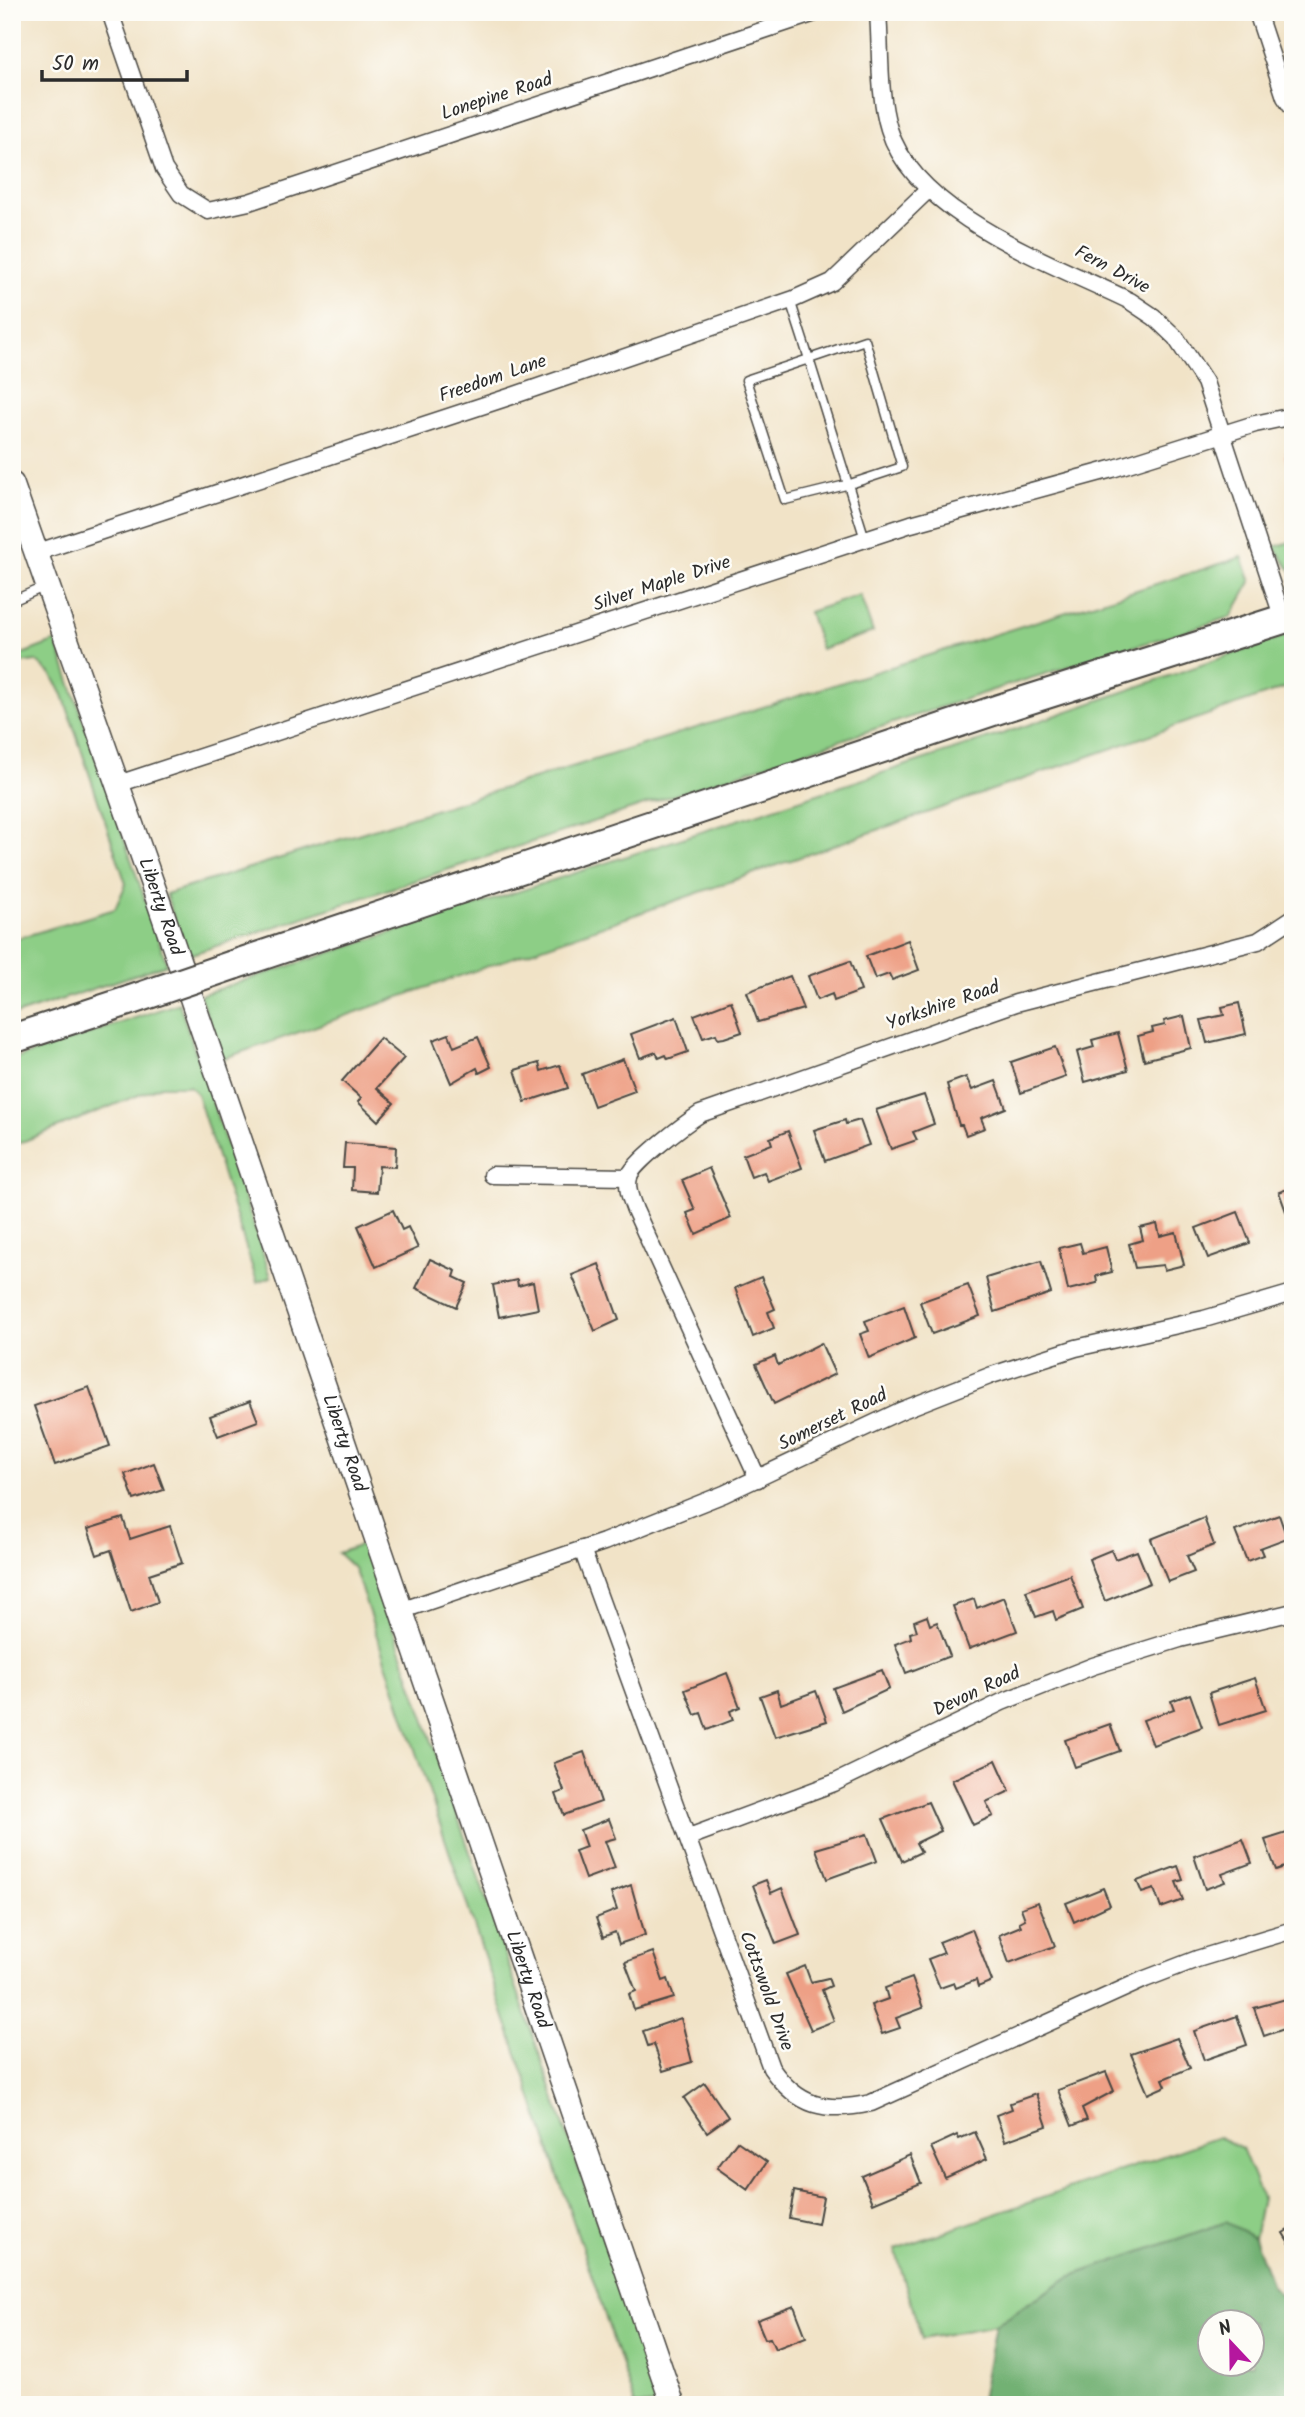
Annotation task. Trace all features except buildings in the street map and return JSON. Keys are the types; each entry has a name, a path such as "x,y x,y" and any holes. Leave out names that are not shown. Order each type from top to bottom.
{"highway":[{"path":"12,1039 986,713 1288,617"}],"street":[{"name":"Lonepine Road","path":"110,12 164,169 181,194 208,211 249,202 818,12"},
{"name":"Fern Drive","path":"878,12 889,130 901,156 928,190 959,215 1130,301 1154,317 1176,338 1205,382 1288,617"},
{"path":"1257,12 1285,97 1293,110"},
{"name":"Freedom Lane","path":"38,552 512,396 790,300 832,282 928,190"},
{"name":"Silver Maple Drive","path":"118,784 865,539 1222,434 1293,416"},
{"name":"Liberty Road","path":"12,484 118,784 673,2405"},
{"name":"Yorkshire Road","path":"629,1177 632,1170 677,1128 700,1114 1016,1003 1258,941 1293,918"},
{"path":"492,1175 629,1177 628,1193 635,1210 758,1479"},
{"name":"Somerset Road","path":"400,1611 582,1549 758,1479 900,1410 992,1375 1076,1348 1204,1319 1293,1293"},
{"name":"Cottswold Drive","path":"582,1549 771,2068 781,2082 800,2098 824,2107 843,2109 871,2102 1144,1979 1196,1959 1293,1930"},
{"name":"Devon Road","path":"689,1837 834,1783 1002,1702 1093,1666 1180,1639 1293,1612"}],"lane":[{"path":"790,300 850,484 865,539"},
{"path":"865,340 902,467 850,484 785,500 746,380 809,359 865,340"},
{"path":"12,601 49,585"}],"green space":[{"path":"1293,541 1293,573 1274,547"},
{"path":"1242,557 1251,582 1231,617 1002,687 186,956 166,894"},
{"path":"860,595 873,632 821,649 809,612"},
{"path":"1293,633 1293,685 222,1059 200,995 1002,734"},
{"path":"56,641 167,964 12,1016 12,940 115,909 126,884 63,695 52,675 36,661 12,664 12,658"},
{"path":"179,1003 271,1277 257,1282 197,1094 189,1086 161,1086 12,1146 12,1060"},
{"path":"364,1544 660,2405 635,2405 354,1568 338,1553"},
{"path":"1218,2137 1242,2148 1262,2198 1254,2238 1226,2222 1069,2277 995,2325 922,2339 895,2249"},
{"path":"1226,2222 1254,2238 1272,2286 1293,2308 1293,2405 980,2405 995,2325 1069,2277"}]}
